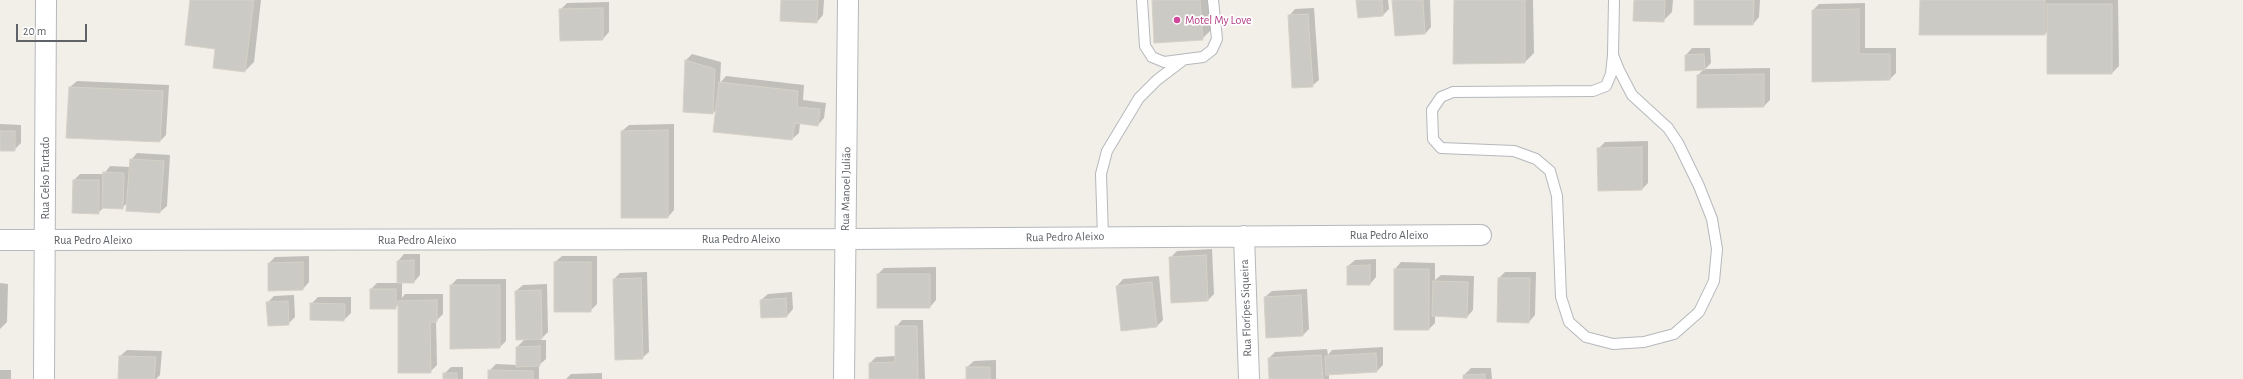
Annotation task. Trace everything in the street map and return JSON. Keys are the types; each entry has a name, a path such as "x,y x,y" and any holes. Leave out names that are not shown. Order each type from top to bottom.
{"street":[{"name":"Rua Celso Furtado","path":"44,379 46,0"},
{"name":"Rua Manoel Julião","path":"844,379 848,0"},
{"name":"Rua Pedro Aleixo","path":"0,240 846,239 1481,235"},
{"name":"Rua Florípes Siqueira","path":"1244,236 1249,379"}],"lane":[{"path":"1142,0 1145,46 1152,57 1164,62 1182,61 1203,57 1212,50 1217,40 1213,0"},
{"path":"1613,55 1632,95 1668,128 1678,142 1699,186 1712,219 1717,249 1714,281 1700,312 1674,334 1644,342 1613,344 1586,338 1569,322 1561,297 1557,196 1550,171 1536,159 1514,151 1441,148 1433,139 1432,110 1441,97 1453,92 1593,91 1606,86 1611,74 1613,55 1614,0"},
{"path":"1103,237 1101,174 1107,150 1140,98 1157,80 1182,61"}],"building":[{"path":"190,0 254,0 245,72 213,68 215,49 185,45"},
{"path":"781,0 818,0 817,23 780,21"},
{"name":"Motel My Love","path":"1152,0 1200,0 1203,40 1154,43"},
{"path":"1356,0 1382,0 1383,16 1358,18"},
{"path":"1392,0 1423,0 1425,34 1395,36"},
{"path":"1454,0 1525,0 1525,63 1453,64"},
{"path":"1634,0 1665,0 1664,22 1633,21"},
{"path":"1694,0 1754,0 1753,25 1694,25"},
{"path":"1920,0 2045,0 2045,35 1919,35"},
{"path":"2047,4 2112,4 2112,74 2047,74"},
{"path":"603,8 603,40 560,41 559,9"},
{"path":"1859,9 1859,54 1890,54 1890,80 1812,82 1812,10"},
{"path":"1308,14 1313,87 1292,88 1288,15"},
{"path":"1704,54 1705,70 1685,71 1685,55"},
{"path":"685,60 715,69 713,114 683,112"},
{"path":"1764,74 1764,107 1697,108 1697,75"},
{"path":"719,82 798,91 797,107 820,109 818,126 795,123 792,140 713,132"},
{"path":"69,87 163,91 160,142 66,138"},
{"path":"668,130 668,218 621,218 621,131"},
{"path":"0,131 15,131 15,151 0,151"},
{"path":"1642,147 1642,190 1598,191 1597,148"},
{"path":"130,159 164,161 160,213 126,211"},
{"path":"103,172 124,173 123,209 102,208"},
{"path":"73,180 99,180 99,214 72,213"},
{"path":"1206,255 1208,301 1171,303 1169,257"},
{"path":"414,260 414,283 397,283 397,261"},
{"path":"303,262 303,290 268,291 268,263"},
{"path":"554,262 591,262 591,312 554,312"},
{"path":"1370,265 1370,285 1347,285 1347,266"},
{"path":"1394,269 1429,269 1429,330 1394,330"},
{"path":"877,274 930,274 930,308 877,308"},
{"path":"641,278 643,359 615,360 613,279"},
{"path":"1498,278 1530,278 1529,323 1497,322"},
{"path":"1433,281 1468,282 1467,318 1432,316"},
{"path":"1152,282 1157,327 1121,331 1116,286"},
{"path":"450,285 500,285 500,348 450,349"},
{"path":"370,289 396,289 396,309 370,309"},
{"path":"541,290 542,339 516,340 515,291"},
{"path":"1301,295 1303,336 1266,338 1264,297"},
{"path":"786,298 787,317 761,318 760,300"},
{"path":"437,300 437,322 430,322 431,373 398,373 398,301"},
{"path":"288,301 289,325 268,326 266,302"},
{"path":"310,303 345,304 344,321 310,320"},
{"path":"895,326 917,326 918,379 869,379 869,363 895,362"},
{"path":"540,346 540,366 516,367 516,347"},
{"path":"1376,353 1377,372 1326,375 1325,356"},
{"path":"1321,355 1323,379 1269,379 1268,358"},
{"path":"119,356 156,357 154,379 118,379"},
{"path":"966,367 990,367 990,379 966,379"},
{"path":"488,370 533,371 533,379 488,379"},
{"path":"443,373 457,373 457,379 443,379"},
{"path":"1485,374 1485,379 1463,379 1463,375"}],"place":[{"name":"Motel My Love","path":"1177,20"}]}
